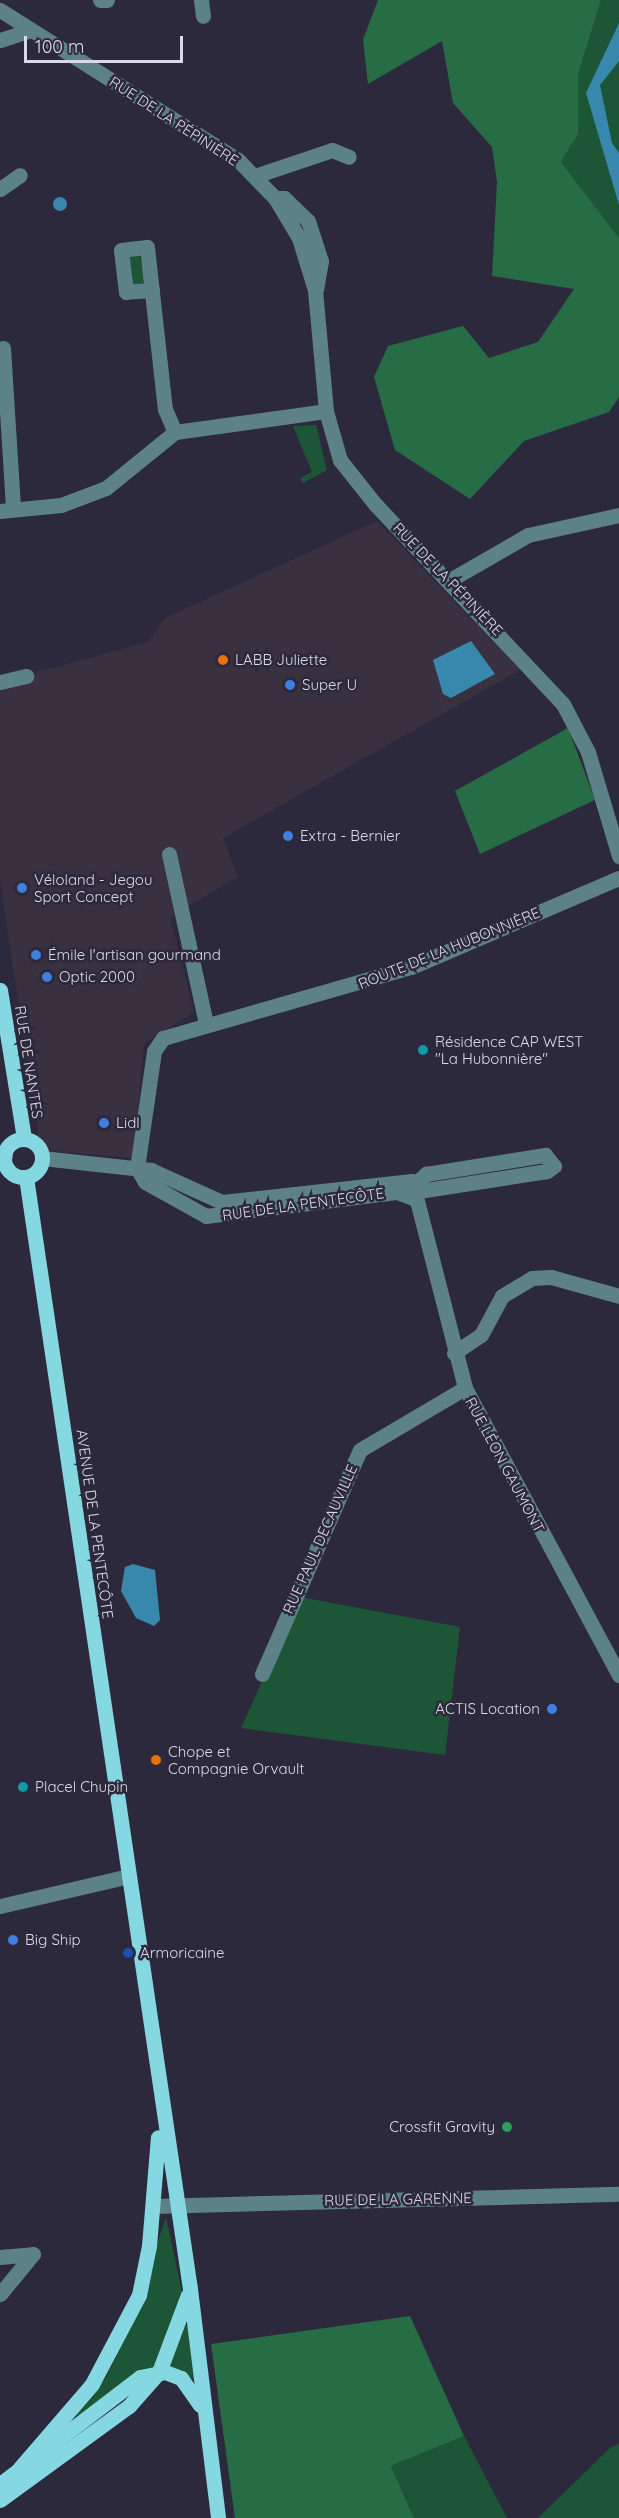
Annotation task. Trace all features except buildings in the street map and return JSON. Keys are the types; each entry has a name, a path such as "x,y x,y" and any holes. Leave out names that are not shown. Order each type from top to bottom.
{"main road":[{"name":"RUE DE NANTES","path":"0,990 24,1139"},
{"path":"24,1139 35,1143 42,1158 39,1168 26,1177 11,1172 2,1156 13,1142 24,1139"},
{"name":"AVENUE DE LA PENTECÔTE","path":"26,1177 155,2068"},
{"path":"155,2068 190,2289 218,2518"},
{"path":"19,2469 93,2384 120,2338 139,2295 153,2206 158,2146 155,2068"},
{"path":"0,2500 105,2425 159,2372 190,2289"},
{"path":"0,2484 110,2398 140,2377 159,2372 181,2378 193,2389 208,2440"}],"street":[{"path":"100,0 107,0"},
{"path":"201,0 203,16"},
{"name":"RUE DE LA PÉPINIÈRE","path":"0,10 200,135 255,176 275,198 299,238 315,290 326,411 340,460 356,484 542,678 578,726 619,856"},
{"path":"0,40 30,30"},
{"path":"255,176 332,150 349,157"},
{"path":"0,189 20,175"},
{"path":"152,290 165,410 175,432"},
{"path":"3,348 6,510 61,505 106,488 175,432 326,411"},
{"path":"450,580 528,535 619,515"},
{"path":"0,682 26,676"},
{"path":"169,854 206,1024"},
{"name":"ROUTE DE LA HUBONNIÈRE","path":"137,1168 154,1051 174,1032 327,995 411,967 619,878"},
{"name":"RUE DE LA PENTECÔTE","path":"137,1168 145,1182 181,1205 206,1216 233,1217 409,1187 426,1174 545,1155 554,1166 547,1171 409,1187 222,1202 137,1168"},
{"path":"42,1158 137,1168"},
{"name":"RUE LÉON GAUMONT","path":"409,1187 420,1207 454,1353 465,1388 619,1675"},
{"path":"181,1205 196,1201 190,1188"},
{"path":"454,1353 481,1335 502,1296 532,1278 551,1277 619,1296"},
{"name":"RUE PAUL DECAUVILLE","path":"262,1674 360,1450 465,1388"},
{"path":"0,1906 129,1876"},
{"name":"RUE DE LA GARENNE","path":"153,2206 177,2203 619,2194"},
{"path":"0,2257 33,2254 0,2294"}],"shaded area":[{"path":"377,521 520,670 223,838 238,877 170,917 194,1012 144,1044 134,1158 41,1150 0,881 0,682 148,642 165,618"}],"green space":[{"path":"378,0 601,0 578,75 578,134 561,162 619,238 619,397 609,412 524,441 470,499 395,450 374,377 388,346 463,326 489,358 538,342 574,289 492,276 497,182 492,147 453,103 442,41 368,84 363,40"},
{"path":"601,0 619,0 619,238 561,162 578,134 578,75"},
{"path":"139,252 146,284 131,284 129,258"},
{"path":"316,425 327,470 303,483 300,478 312,472 293,426"},
{"path":"568,728 595,800 480,854 455,791"},
{"path":"300,1597 460,1627 445,1755 241,1728"},
{"path":"166,2217 183,2297 156,2366 82,2418 76,2414 106,2377 128,2332"},
{"path":"410,2316 464,2436 391,2466 414,2518 235,2518 211,2344"},
{"path":"186,2325 188,2326 194,2380 168,2366"},
{"path":"464,2436 507,2518 414,2518 391,2466"},
{"path":"619,2444 619,2518 538,2518 611,2447"}],"water":[{"path":"619,23 619,61 600,85 612,143 619,153 619,205 586,93"},
{"path":"57,197 63,197 67,204 63,211 57,211 53,207 53,201"},
{"path":"471,641 495,674 451,698 443,694 433,660"},
{"path":"133,1564 155,1570 160,1620 154,1626 136,1618 121,1591 125,1567"}],"place":[{"name":"LABB Juliette","path":"223,660"},
{"name":"Super U","path":"290,685"},
{"name":"Extra - Bernier","path":"288,836"},
{"name":"Véloland - Jegou Sport Concept","path":"22,888"},
{"name":"Émile l'artisan gourmand","path":"36,955"},
{"name":"Optic 2000","path":"47,977"},
{"name":"Résidence CAP WEST \"La Hubonnière\"","path":"423,1050"},
{"name":"Lidl","path":"104,1123"},
{"name":"ACTIS Location","path":"552,1709"},
{"name":"Chope et Compagnie Orvault","path":"156,1760"},
{"name":"Placel Chupin","path":"23,1787"},
{"name":"Big Ship","path":"13,1940"},
{"name":"Armoricaine","path":"128,1953"},
{"name":"Crossfit Gravity","path":"507,2127"}]}
